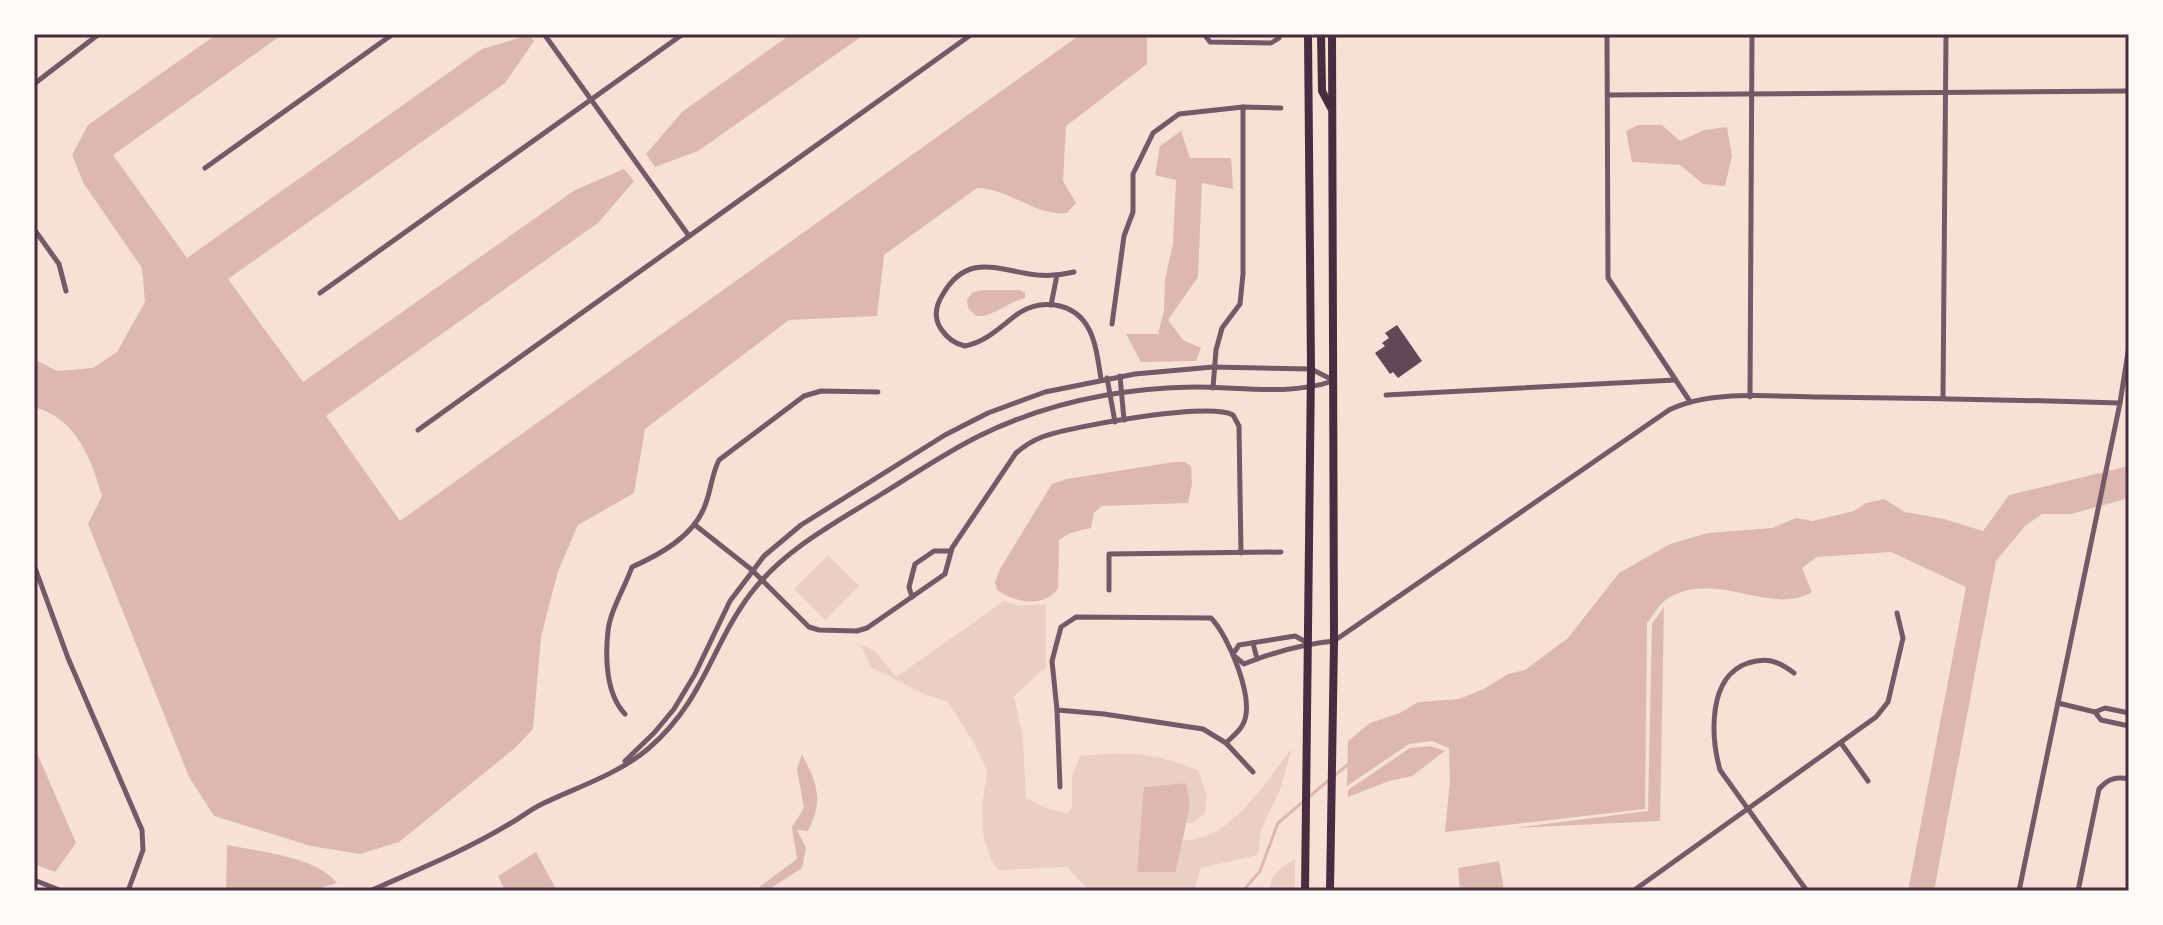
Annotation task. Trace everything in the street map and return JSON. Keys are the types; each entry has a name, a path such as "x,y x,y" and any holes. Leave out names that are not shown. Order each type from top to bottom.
{"main road":[{"path":"1305,891 1311,389 1308,34"},
{"path":"1321,34 1322,91 1333,112"},
{"path":"1330,891 1334,641 1332,34"}],"street":[{"path":"34,84 99,34"},
{"path":"205,168 393,34"},
{"path":"544,34 689,236"},
{"path":"320,293 683,34"},
{"path":"418,430 972,34"},
{"path":"1204,34 1210,42 1271,43 1279,38 1279,34"},
{"path":"1607,34 1608,278 1689,400"},
{"path":"1750,397 1752,34"},
{"path":"1943,398 1946,34"},
{"path":"1609,95 2129,91"},
{"path":"1112,324 1124,236 1133,212 1133,174 1153,133 1179,114 1243,107 1281,108"},
{"path":"1213,388 1213,367 1222,328 1240,304 1243,274 1243,107"},
{"path":"34,229 59,264 66,291"},
{"path":"1074,272 1031,274 995,266 972,269 947,287 936,315 939,327 948,338 965,346 985,339 1021,311 1051,305 1068,309 1088,325 1110,394 1115,422"},
{"path":"1051,305 1057,275"},
{"path":"2019,891 2120,403 2129,346"},
{"path":"619,766 674,709 695,674 723,612 752,570 777,544 801,525 945,435 1025,398 1120,376 1213,367 1311,369 1334,381"},
{"path":"1120,376 1124,420"},
{"path":"1386,395 1675,380"},
{"path":"370,891 448,856 512,823 538,805 646,750 682,714 705,678 740,609 762,580 807,541 979,436 1058,405 1122,392 1159,388 1311,389 1334,381"},
{"path":"625,714 609,690 608,630 632,567 658,555 695,525 705,506 712,473 719,460 804,396 821,391 878,392"},
{"path":"1233,655 1244,664 1281,649 1334,641 1656,418 1689,400 1750,397 1943,398 2120,403"},
{"path":"695,525 752,570 809,627 824,631 862,630 945,574 951,551 1019,450 1029,443 1056,433 1124,420 1205,410 1226,411 1237,418 1239,426 1241,553"},
{"path":"912,597 909,587 915,564 934,551 951,551"},
{"path":"1109,590 1109,554 1281,552"},
{"path":"34,565 68,658 142,830 143,850 128,891"},
{"path":"1633,891 1876,717 1888,702 1903,638 1897,613"},
{"path":"1060,787 1052,661 1061,627 1076,617 1211,618 1220,627 1233,655 1246,694 1243,725 1226,743"},
{"path":"1233,655 1239,645 1295,636 1309,643"},
{"path":"1253,643 1257,659"},
{"path":"1794,673 1777,660 1758,660 1740,666 1725,679 1718,691 1714,747 1720,770 1807,891"},
{"path":"2058,703 2095,712 2105,708 2129,713"},
{"path":"1057,710 1203,729 1226,743 1253,772"},
{"path":"2095,712 2101,720 2129,726"},
{"path":"1841,743 1868,781"},
{"path":"2078,891 2099,789 2107,780 2120,777 2129,779"},
{"path":"34,880 62,891"}],"shaded area":[{"path":"217,34 283,34 113,155 187,258 482,49 529,35 534,41 505,83 228,279 303,382 575,190 624,169 634,181 598,223 326,416 400,521 1081,34 1147,34 1147,64 1066,126 1063,181 1076,203 1067,213 1044,211 1000,192 977,188 884,255 877,316 789,320 645,429 634,493 578,525 558,571 541,637 533,729 515,748 399,842 360,854 311,846 214,816 189,777 88,524 102,496 87,454 61,420 34,407 34,359 57,371 93,368 117,352 145,302 142,268 84,184 72,155 88,125"},
{"path":"791,34 865,34 698,151 655,167 646,154 682,112"},
{"path":"1638,125 1662,125 1680,141 1704,130 1727,127 1732,156 1725,186 1703,184 1680,165 1632,162 1626,131"},
{"path":"1181,131 1190,158 1231,158 1233,189 1202,183 1198,277 1168,320 1183,340 1201,348 1196,361 1141,362 1126,334 1158,334 1173,243 1176,180 1155,175 1160,146"},
{"path":"1020,290 1025,293 1025,298 989,314 976,316 968,308 967,300 973,292"},
{"path":"1185,462 1191,466 1192,484 1188,503 1102,506 1094,513 1091,528 1070,533 1059,540 1058,588 1052,595 1029,601 1011,598 997,590 995,582 1000,569 1052,484"},
{"path":"2129,466 2129,498 2071,514 2042,514 2025,526 1996,561 1934,891 1908,891 1966,587 1891,552 1817,557 1802,568 1812,592 1795,598 1778,599 1704,588 1686,591 1661,604 1647,623 1645,809 1445,832 1450,780 1449,748 1432,741 1409,744 1347,786 1348,741 1370,723 1400,713 1418,702 1459,699 1484,689 1508,674 1525,670 1568,638 1619,573 1670,544 1708,533 1772,528 1796,518 1813,521 1854,511 1866,503 1884,499 1905,512 1944,519 1983,531 2009,495"},
{"path":"828,555 859,586 825,620 794,589"},
{"path":"1004,601 1017,605 1046,605 1046,667 1014,696 1023,738 1026,798 1049,809 1067,813 1072,807 1072,776 1080,756 1140,755 1198,770 1207,796 1205,814 1192,823 1186,823 1190,803 1186,783 1144,787 1176,872 1183,840 1200,838 1231,820 1258,792 1292,748 1281,787 1261,830 1258,855 1201,868 1194,891 1089,891 1067,867 999,870 991,860 983,833 982,806 987,770 974,743 948,702 922,693 871,667 860,644 875,651 896,677"},
{"path":"1664,607 1660,821 1515,828 1648,811 1652,624"},
{"path":"34,746 76,843 55,872 34,864"},
{"path":"1431,746 1445,751 1412,776 1389,781 1348,797 1348,790 1410,748"},
{"path":"802,754 815,783 817,800 808,831 797,830 806,848 802,868 771,888 771,891 758,891 797,859 792,827 804,808 797,769"},
{"path":"1186,783 1190,804 1176,872 1137,872 1144,787"},
{"path":"227,845 302,861 328,874 337,883 310,891 226,891"},
{"path":"536,852 557,891 505,891 498,876"},
{"path":"1295,859 1295,891 1270,891 1274,876"},
{"path":"1499,861 1504,890 1460,891 1458,868"}],"building":[{"path":"1397,325 1422,361 1398,378 1393,372 1390,374 1375,353 1385,346 1382,343 1389,338 1385,333"}],"waterway":[{"path":"1335,775 1351,762"},
{"path":"1243,891 1260,871 1278,823 1329,780"}]}
